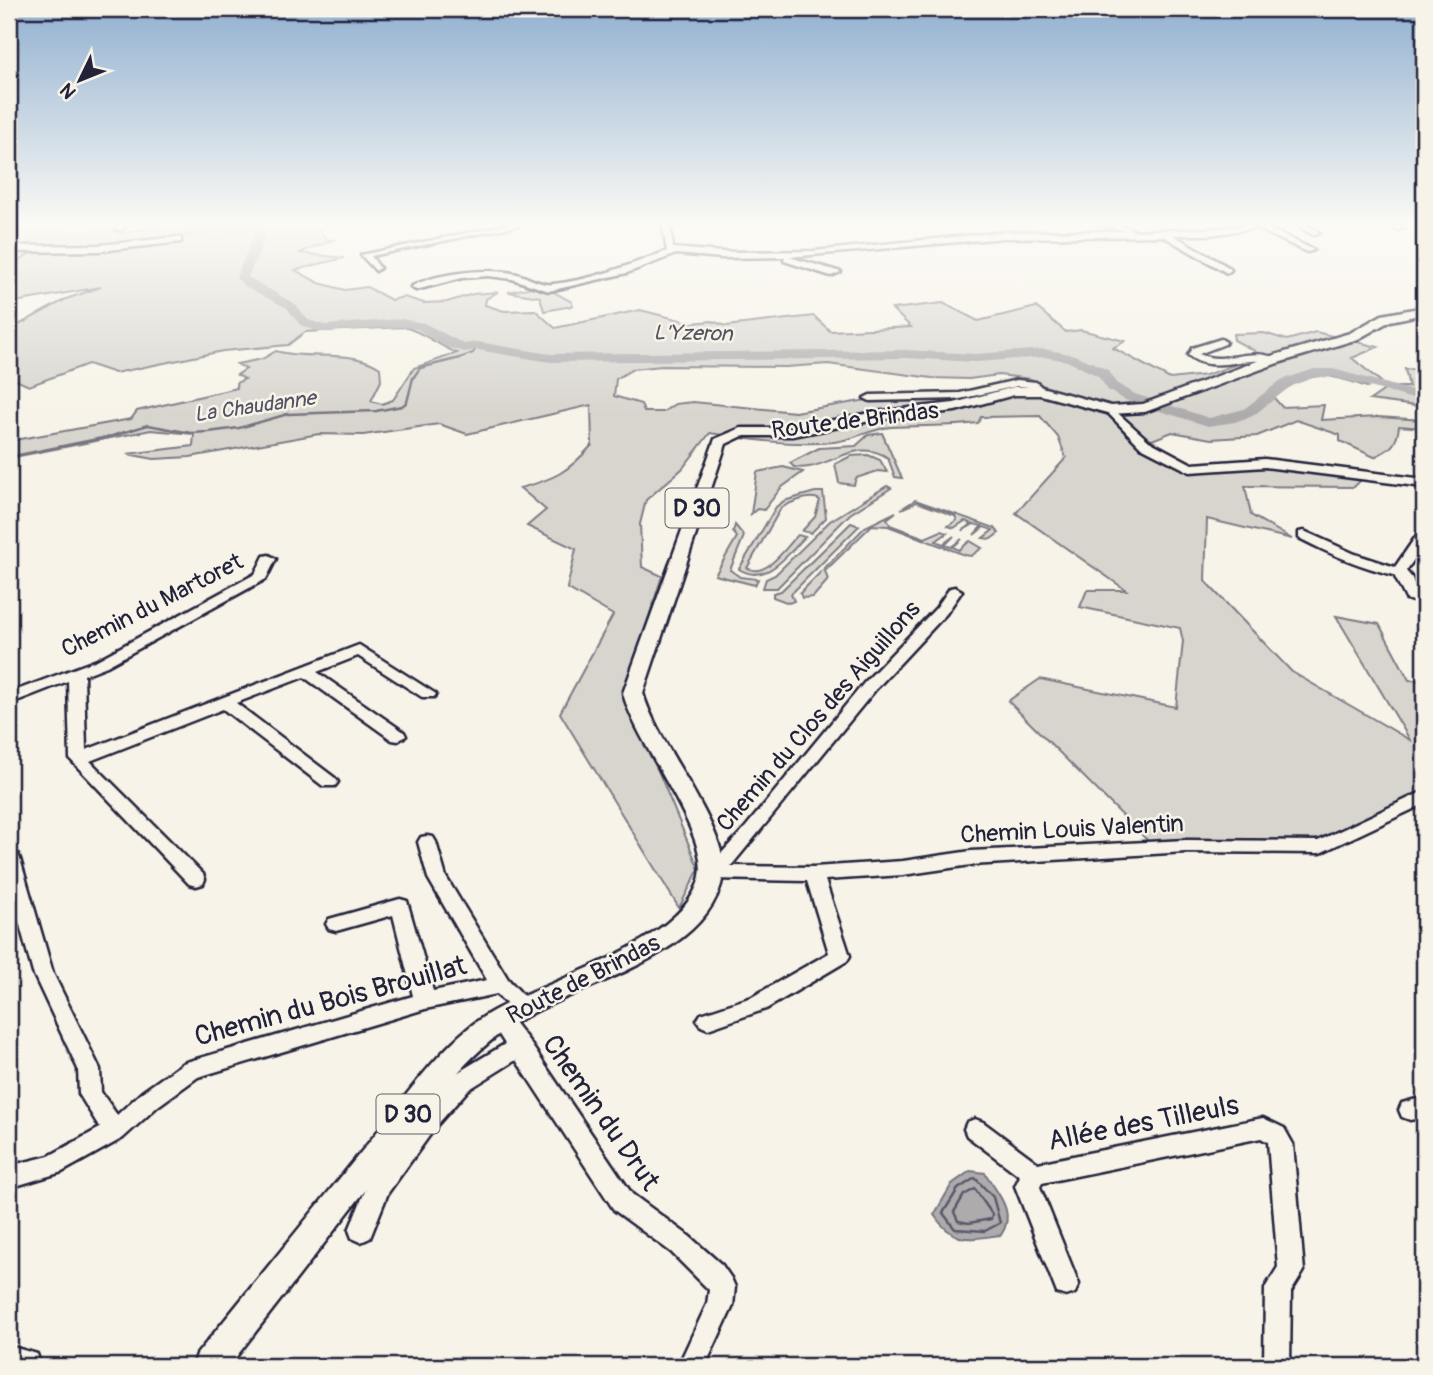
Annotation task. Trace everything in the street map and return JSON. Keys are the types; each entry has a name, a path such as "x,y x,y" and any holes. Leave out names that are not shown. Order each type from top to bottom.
{"main road":[{"name":"D 30","path":"1111,410 1136,410 1273,360 1354,336 1385,318 1424,311"},
{"name":"Route de Brindas","path":"209,1366 446,1066 512,1013 647,950 670,935 705,895 712,869 693,812 640,718 633,693 720,442 741,432 809,430 875,416 955,407 1014,391 1041,391 1111,410"},
{"path":"9,1362 25,1366"}],"street":[{"path":"1221,342 1196,349 1193,355 1219,362 1256,356 1273,360"},
{"name":"Route de Brindas","path":"870,398 960,396 1017,383 1032,384 1041,391"},
{"path":"1111,410 1145,444 1190,468 1265,463 1424,483"},
{"path":"1399,572 1424,535"},
{"path":"1304,536 1339,554 1374,567 1399,572 1405,578 1411,596 1424,601"},
{"name":"Chemin du Martoret","path":"9,699 102,663 261,576 269,559"},
{"name":"Chemin du Clos des Aiguillons","path":"712,869 723,863 750,833 870,686 955,591"},
{"path":"78,758 359,650 428,694"},
{"path":"303,671 317,677 398,736"},
{"path":"76,672 78,758 196,879"},
{"path":"224,702 329,782"},
{"name":"Chemin Louis Valentin","path":"712,869 814,874 903,868 971,858 1173,847 1320,847 1424,797"},
{"path":"426,842 437,878 500,985"},
{"path":"11,859 43,973 89,1069 90,1094 115,1131"},
{"path":"708,1020 759,1003 840,956 814,874"},
{"path":"336,924 400,906 425,1001"},
{"name":"Chemin du Bois Brouillat","path":"9,1177 54,1165 115,1131 150,1099 191,1070 425,1001 500,985 512,1013"},
{"name":"Chemin du Drut","path":"512,1013 520,1046 623,1202 680,1244 713,1274 723,1287 720,1307 691,1366"},
{"path":"361,1230 378,1187 429,1118 460,1083 520,1046"},
{"name":"Allée des Tilleuls","path":"1066,1284 1027,1186 1035,1174 1263,1128 1276,1135 1282,1143 1291,1271 1278,1287 1277,1366"},
{"name":"Allée des Tilleuls","path":"975,1129 1035,1174"}],"shaded area":[{"path":"9,287 100,287 9,303"},
{"path":"101,287 334,287 345,290 367,287 391,300 404,297 424,303 447,302 473,294 498,292 486,299 485,305 504,311 535,310 555,328 640,310 692,323 712,321 726,326 814,316 830,331 911,327 892,309 943,303 978,321 1036,307 1066,332 1081,330 1125,341 1113,348 1170,379 1206,375 1254,358 1255,351 1234,340 1233,334 1264,333 1287,340 1316,332 1378,347 1352,358 1380,381 1367,387 1340,378 1318,376 1298,382 1273,397 1282,407 1324,405 1321,420 1378,417 1424,420 1424,428 1399,426 1392,446 1374,457 1340,441 1340,435 1296,420 1257,436 1211,439 1172,432 1147,442 1114,413 1031,379 999,375 969,379 932,378 828,364 786,367 662,366 633,369 616,379 614,396 641,404 644,412 663,412 675,404 693,402 795,412 873,399 962,399 998,390 1007,395 1046,394 1112,413 1141,444 1186,471 1265,465 1364,477 1354,487 1245,486 1251,515 1292,539 1207,519 1205,581 1292,672 1410,740 1336,616 1379,624 1409,680 1424,681 1424,792 1307,844 1149,842 1008,701 1040,679 1176,707 1183,641 1180,628 1080,607 1087,590 1126,590 1016,513 1066,458 1058,437 1040,416 981,417 978,423 891,427 841,441 818,443 772,442 710,433 682,469 646,500 640,524 642,567 662,576 625,691 699,869 679,908 560,713 613,615 567,588 576,549 527,526 546,510 520,488 560,473 576,462 592,445 591,405 467,434 439,424 363,435 319,434 190,457 154,459 127,454 193,446 194,434 151,430 9,458 9,441 131,419 137,411 237,388 236,383 245,379 237,375 246,369 237,364 262,359 276,351 343,356 369,362 380,368 381,381 371,401 382,404 393,400 414,368 457,353 404,327 305,332 288,345 223,351 115,373 88,364 29,386 9,377 9,330 66,299"},
{"path":"531,287 552,291 572,302 572,306 544,311 540,297 508,292"},
{"path":"1405,369 1424,370 1424,407 1370,400 1389,387 1409,387"},
{"path":"882,433 902,478 895,477 888,458 876,452 852,452 806,467 794,467 790,463 819,448 856,446 868,435"},
{"path":"868,455 880,460 887,472 878,471 856,478 854,485 839,483 835,464 851,456"},
{"path":"783,467 803,472 781,488 764,510 757,509 751,514 757,472"},
{"path":"887,486 891,488 850,514 777,588 763,588 766,579 775,575 830,521"},
{"path":"823,492 826,518 811,533 802,531 815,517 820,500 806,498 781,508 747,568 754,570 768,566 798,535 805,537 783,560 767,571 758,574 739,569 776,507 784,501"},
{"path":"915,500 995,528 999,533 991,539 983,538 993,530 984,527 974,535 982,526 974,524 962,531 972,524 965,521 954,528 948,526 957,520 955,516 917,502 901,509"},
{"path":"896,512 887,519 890,525 925,538 941,531 947,533 936,541 943,544 954,536 945,545 951,547 962,539 953,547 959,550 970,541 982,548 971,556 965,555 888,526 872,525 825,571 828,580 813,597 802,598 800,593 865,527"},
{"path":"851,523 859,526 791,594 794,601 789,603 773,597 773,593 781,591"},
{"path":"735,525 744,536 730,570 740,577 758,579 755,585 715,575 737,537 733,532"}],"water":[{"path":"970,1171 985,1173 1004,1203 1007,1218 1001,1235 980,1238 956,1236 934,1215 952,1184"}],"waterway":[{"name":"L'Yzeron","path":"255,287 284,301 304,322 324,329 401,323 420,326 450,344 464,348 478,346 550,358 906,354 976,358 1044,353 1070,358 1103,373 1113,387 1130,397 1208,422 1235,418 1249,412 1286,383 1314,373 1333,373 1410,394 1420,391 1417,382 1424,377"},
{"name":"La Chaudanne","path":"459,358 473,353 478,346"},
{"name":"La Chaudanne","path":"459,358 464,357"},
{"name":"La Chaudanne","path":"9,457 112,436 148,425 191,433 208,432 239,428 288,414 376,411 402,406 407,402 413,378 420,368 459,358"}]}
